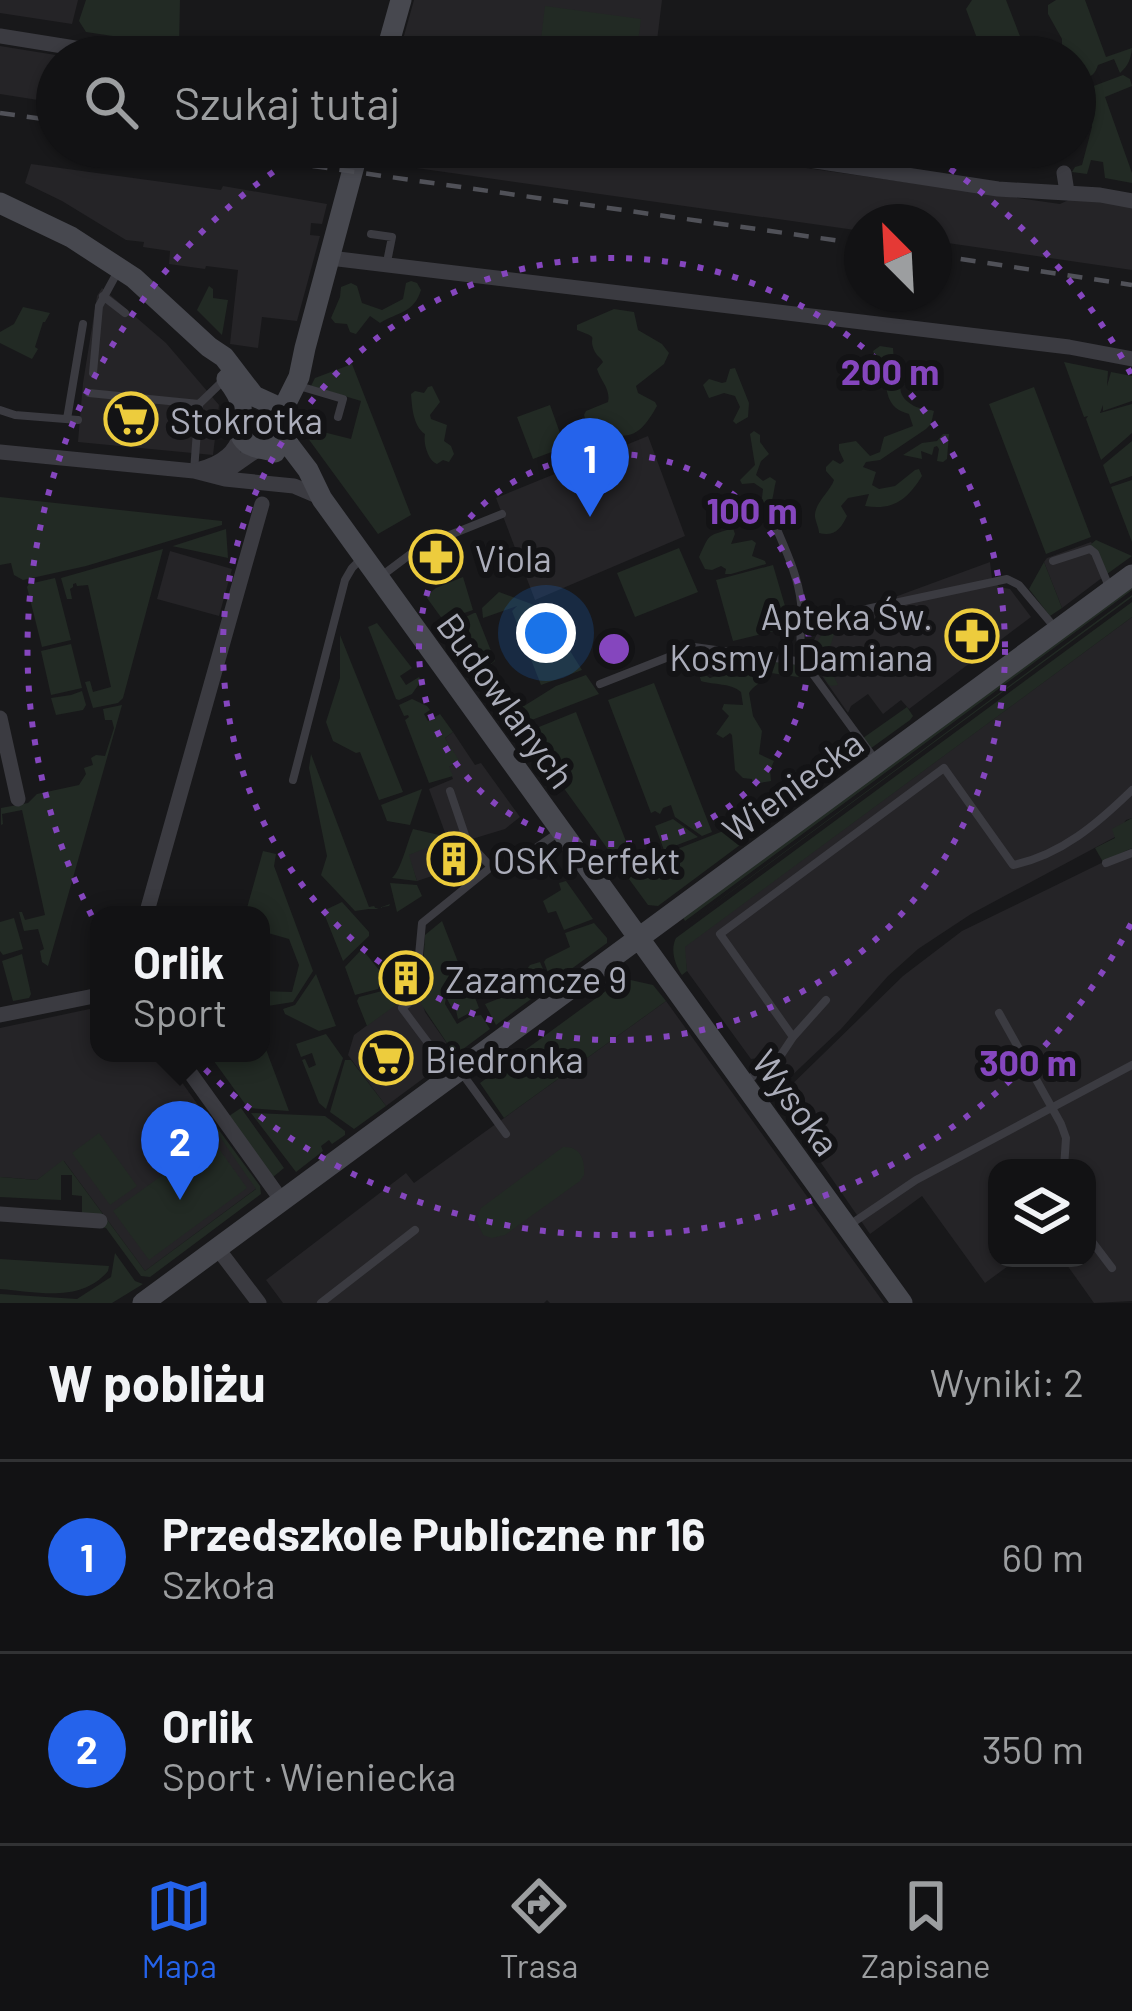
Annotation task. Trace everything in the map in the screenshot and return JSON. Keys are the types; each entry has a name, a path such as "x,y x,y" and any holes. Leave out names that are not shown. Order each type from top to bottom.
{"street":[{"path":"391,36 401,0"},
{"path":"0,35 36,41"},
{"path":"277,416 304,364 354,168"},
{"path":"900,168 998,189 1132,201"},
{"path":"1064,173 1066,193"},
{"path":"0,203 71,237 159,298 208,347 237,393 250,445 263,448"},
{"path":"330,258 1047,344 1132,359"},
{"name":"Budowlanych","path":"208,347 224,357 254,396 277,416 322,499"},
{"path":"212,475 276,444 277,392 305,348"},
{"path":"194,471 222,460 236,446 251,404 277,416"},
{"name":"Budowlanych","path":"263,448 279,454 322,499 638,939"},
{"path":"0,452 194,471 305,489 322,499"},
{"path":"149,906 262,504"},
{"name":"Wieniecka","path":"143,1303 1132,575"},
{"path":"0,718 18,799"},
{"name":"Wysoka","path":"638,939 902,1303"},
{"path":"0,1015 90,997"},
{"path":"183,1062 283,1201"},
{"path":"0,1214 100,1221"},
{"path":"218,1249 253,1301"}],"lane":[{"path":"370,235 392,237 387,265"},
{"path":"93,373 99,306 120,268"},
{"path":"103,296 125,313"},
{"path":"0,410 73,420 83,324"},
{"path":"194,471 199,404 226,378"},
{"path":"296,385 343,399 338,417"},
{"path":"89,393 199,404"},
{"path":"769,510 799,590 804,662 878,763"},
{"path":"379,578 419,548 502,514"},
{"path":"1053,561 1092,550 1111,591"},
{"path":"293,780 345,580 364,556"},
{"path":"801,623 1007,579 1026,592 1057,631"},
{"path":"600,684 698,647 804,662"},
{"path":"793,1037 720,934 944,768 1013,866 1036,860 1091,829 1132,790"},
{"path":"450,790 467,841 491,867"},
{"path":"506,1134 403,1008 416,998 422,923 501,860 524,856 560,831"},
{"path":"446,848 467,841"},
{"path":"1106,863 1132,853"},
{"path":"743,1084 782,1055 826,1000"},
{"path":"1000,1013 1052,1105 1066,1138 1065,1159"},
{"path":"847,1227 916,1180 1132,1065"},
{"path":"321,1303 416,1230"},
{"path":"1096,1247 1112,1268"}],"shaded area":[{"path":"0,0 78,0 72,24 0,13"},
{"path":"86,0 180,0 179,36 113,36 86,32 79,21"},
{"path":"414,0 662,0 658,36 404,36"},
{"path":"972,0 1006,0 1020,36 976,36 966,9"},
{"path":"1056,0 1085,0 1106,57 1132,48 1129,62 1120,73 1114,59 1096,69 1096,36 1060,36 1048,5"},
{"path":"545,6 641,19 639,36 541,36"},
{"path":"0,46 36,52 36,100 0,94"},
{"path":"1123,75 1130,79 1132,86 1105,97 1132,183 1105,178 1103,162 1096,161 1096,85"},
{"path":"31,164 221,190 223,186 327,204 322,224 311,223 310,235 320,236 297,321 262,317 258,348 230,344 238,270 169,264 170,251 126,240 25,183"},
{"path":"416,168 807,168 1060,204 1077,196 1132,207 1132,270 952,244 952,204 844,204 844,228"},
{"path":"411,281 421,290 414,303 380,323 370,316 356,334 331,318 341,287 357,286 362,303 382,310 403,299 406,283"},
{"path":"209,286 213,298 228,300 222,335 197,310"},
{"path":"102,288 166,343 219,405 213,455 78,442 83,383"},
{"path":"23,307 50,313 32,359 0,343 0,332 14,324"},
{"path":"614,309 634,312 638,330 669,353 664,364 636,386 638,393 657,406 645,424 630,435 616,435 607,445 590,446 581,435 587,425 584,415 609,397 597,369 603,362 592,337 577,330 577,325"},
{"path":"880,346 893,348 903,396 914,406 934,411 926,429 863,467 876,472 872,485 879,489 895,486 915,470 922,476 892,505 865,506 869,494 848,498 841,506 847,516 839,528 819,533 815,512 834,480 826,467 833,460 844,461 839,444 856,441 870,456 880,452 884,437 913,426 909,414 895,407 889,397 873,351"},
{"path":"1064,362 1108,371 1107,386 1111,372 1132,376 1132,401 1103,411 1103,405 1100,413 1132,404 1132,433 1101,460 1088,416 1084,417"},
{"path":"352,364 411,515 378,534 299,426 351,439 361,401 311,386 315,378"},
{"path":"735,368 749,403 748,417 736,424 733,421 740,407 735,396 724,393 709,398 703,385 709,379 726,382 730,369"},
{"path":"432,386 440,402 431,419 447,425 444,441 454,454 449,462 437,464 429,456 425,434 416,421 411,394 424,393"},
{"path":"1034,387 1091,537 1046,554 989,404"},
{"path":"550,405 565,447 533,459 517,417"},
{"path":"754,431 769,454 756,475 763,481 770,477 776,481 768,505 749,509 762,498 763,489 740,480 755,465 750,434"},
{"path":"949,434 943,462 937,461 937,446 932,455 921,451 922,459 903,455 922,443 937,441"},
{"path":"648,436 685,536 535,600 496,498"},
{"path":"1132,441 1132,476 1110,484 1103,465"},
{"path":"1132,480 1132,542 1111,487"},
{"path":"0,497 222,521 222,525 23,580 14,575 11,563 0,565"},
{"path":"733,528 731,544 752,540 756,543 752,556 766,564 731,574 725,574 721,566 705,569 699,557 708,539"},
{"path":"226,529 228,558 172,546 173,546"},
{"path":"1096,540 1132,556 1107,574 1090,545"},
{"path":"1091,542 1107,574 1062,608 1044,562"},
{"path":"679,548 698,592 635,617 617,573"},
{"path":"163,549 123,698 93,708 85,682 90,681 93,692 111,687 88,585 73,584 72,599 67,599 61,578"},
{"path":"170,551 232,569 219,616 157,599"},
{"path":"990,562 992,578 999,587 1010,589 1031,617 909,709 901,700 883,714 868,694 848,713 813,663 813,642 828,614 873,605"},
{"path":"1044,562 1062,608 1050,616 1029,589"},
{"path":"773,565 790,623 787,628 733,641 716,580"},
{"path":"463,577 473,610 443,620 427,595"},
{"path":"55,578 71,640 42,647 27,587"},
{"path":"1132,584 1132,590 685,921 682,916"},
{"path":"499,592 553,612 582,670 541,685 512,611 517,606 483,618 482,608"},
{"path":"1132,595 1132,597 687,924"},
{"path":"1132,602 1132,617 685,947 687,971 682,975 674,957 676,938"},
{"path":"476,613 495,661 482,671 447,626"},
{"path":"858,613 869,626 852,634 835,631 823,653 838,685 831,686 816,664 817,644 826,631"},
{"path":"1132,617 1132,818 1115,837 971,914 918,949 785,1082 766,1057 751,1059 687,971 684,947"},
{"path":"377,623 412,668 400,676 406,685 419,677 421,681 412,694 399,700 368,627"},
{"path":"340,635 403,792 379,800 360,752 333,741 326,722 340,678"},
{"path":"71,644 82,688 51,695 41,651"},
{"path":"759,659 795,665 806,673 798,677 771,673 749,693 753,716 762,731 759,754 774,761 771,781 753,784 735,770 732,735 716,734 729,716 722,709 724,704 743,705 741,692 701,681 699,674 743,677 754,671 750,663"},
{"path":"586,675 599,694 524,723 517,704 524,706"},
{"path":"654,683 712,832 702,836 675,817 671,805 660,814 651,813 608,700"},
{"path":"82,691 83,710 56,715 51,698"},
{"path":"412,699 430,710 424,714 428,721 440,714 453,732 445,738 460,762 449,767 453,776 429,783 405,720 409,717 399,705"},
{"path":"122,705 48,966 42,962 38,929 24,931 19,912 25,920 45,915 22,810 2,814 1,825 1,808 79,785 86,774 84,768 93,765 91,758 105,756 114,728 112,720 105,720 103,709"},
{"path":"907,707 913,716 910,720 798,801 788,775 856,743"},
{"path":"576,712 634,862 625,873 524,733"},
{"path":"453,732 520,817 505,829 472,839 474,846 467,857 450,870 417,881 408,855 447,838 429,789 453,779 448,767 459,763 445,738"},
{"path":"311,754 369,907 375,908 355,911 321,875 327,856 309,768"},
{"path":"422,789 410,825 387,821 381,805"},
{"path":"1132,818 1132,848 1103,862 1095,848 1115,838 1112,829"},
{"path":"673,819 698,837 664,850 655,826"},
{"path":"741,824 748,839 658,906 648,905 629,879 634,866"},
{"path":"413,829 439,835 436,844 409,855 417,881 392,878 401,863"},
{"path":"1132,848 1132,1301 1094,1303 1068,1267 1096,1267 1096,1159 988,1159 988,1267 1007,1267 985,1283 922,1196 870,1234 777,1099 903,976 962,931"},
{"path":"263,851 276,854 274,866 313,971 293,1002 270,1006 270,991 292,992 299,965 289,939 270,934 270,906 248,906"},
{"path":"566,881 593,919 564,930 556,911 548,913 543,901"},
{"path":"390,883 417,885 422,896 397,912"},
{"path":"342,902 369,932 343,961 323,911"},
{"path":"14,918 23,949 3,955 0,922"},
{"path":"442,921 458,962 453,965 464,969 479,1008 458,1019 446,997 445,1004 457,1024 481,1015 490,1029 455,1055 421,1004 425,935"},
{"path":"594,923 607,943 552,983 546,959 570,947 565,933"},
{"path":"362,949 384,976 378,989 355,995 345,967"},
{"path":"22,954 31,994 13,1001 2,961"},
{"path":"540,962 550,985 496,1025 485,1004 508,995 530,965"},
{"path":"316,974 336,1026 319,1031 283,1009 295,1005"},
{"path":"626,979 653,985 666,1001 504,1118 480,1083"},
{"path":"382,991 396,1005 367,1026 357,1001"},
{"path":"414,991 455,1055 386,1106 348,1055 354,1035"},
{"path":"666,1001 884,1303 283,1303 266,1280 406,1173 414,1183"},
{"path":"90,1009 90,1062 167,1062 257,1188 145,1271 64,1161 37,1180 0,1177 0,1028"},
{"path":"326,1034 343,1058 326,1109 319,1103 302,1060 309,1068 316,1065 312,1053 301,1057 296,1044"},
{"path":"270,1060 289,1111 248,1108 215,1062"},
{"path":"345,1060 351,1060 386,1106 354,1129 330,1112"},
{"path":"241,1108 284,1168 273,1177 229,1116"},
{"path":"251,1113 325,1116 345,1135 321,1146 323,1151 296,1172"},
{"path":"216,1126 261,1194 150,1277 141,1276 106,1228 82,1214 82,1196 72,1195 72,1175 61,1175 61,1200 0,1197 0,1177 37,1180 63,1160 145,1271 256,1189"},
{"path":"99,1133 137,1186 110,1205 72,1153"},
{"path":"212,1139 247,1188 149,1260 113,1211"},
{"path":"563,1147 581,1155 584,1175 580,1181 505,1235 483,1235 476,1220 481,1208"},
{"path":"115,1253 135,1281 143,1284 112,1303 0,1303 0,1294 77,1299 111,1277"},
{"path":"0,1259 109,1266 85,1288 44,1293 0,1289"}],"railway":[{"path":"0,113 36,118"},
{"path":"327,168 844,241"},
{"path":"952,258 1132,285"}],"place":[{"name":"Stokrotka","path":"131,419"},
{"name":"Przedszkole Publiczne nr 16","path":"590,517"},
{"name":"Viola","path":"436,557"},
{"name":"Apteka Św. Kosmy I Damiana","path":"972,636"},
{"name":"OSK Perfekt","path":"454,859"},
{"name":"Zazamcze 9","path":"406,978"},
{"name":"Biedronka","path":"386,1058"},
{"name":"Orlik","path":"180,1200"}]}
